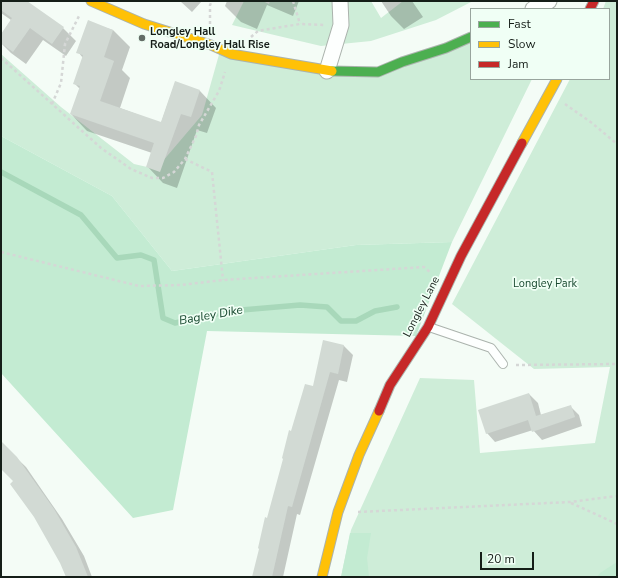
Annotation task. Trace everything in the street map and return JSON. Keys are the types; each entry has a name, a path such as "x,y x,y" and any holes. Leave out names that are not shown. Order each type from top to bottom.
{"street":[{"path":"92,1 144,24 211,45 231,54 327,71 378,72 402,62 446,48 470,36"},
{"path":"327,71 341,25 340,1"},
{"path":"535,8 549,1"},
{"name":"Longley Lane","path":"322,577 338,512 359,455 390,385 428,327 461,256 556,80"}],"lane":[{"path":"428,327 491,348 503,364"}],"path":[{"path":"293,1 300,24"},
{"path":"52,104 61,84 65,44 80,14"},
{"path":"1,58 101,148 131,169 152,178 163,178 174,172 186,159 199,125 219,91 231,54 258,31 300,24 341,25"},
{"path":"550,93 592,123 617,144"},
{"path":"186,159 212,172 223,280"},
{"path":"1,252 139,286 181,285 223,280 424,267 446,286"},
{"path":"503,364 617,364"},
{"path":"338,512 570,502 617,496"},
{"path":"570,502 617,524"}],"green space":[{"path":"244,1 263,1 269,4 270,1 371,1 381,18 403,1 473,1 436,20 371,41 321,46 232,25"},
{"name":"Longley Park","path":"606,1 617,1 617,577 341,577 351,530 420,378 474,380 480,453 595,443 610,367 534,369 452,304 569,80 610,80 610,8 603,8"},
{"path":"470,40 470,80 532,80 452,242 356,245 172,271 112,196 1,136 1,54 61,107 134,164 156,169 202,115 220,51 369,72"},
{"path":"1,136 112,196 172,271 356,245 452,242 416,336 207,331 173,510 133,518 1,373"},
{"path":"350,533 371,533 367,558 369,577 341,577"},
{"path":"617,562 617,577 597,577 600,573"}],"building":[{"path":"1,1 27,1 64,27 52,44 30,28 13,52 1,43 1,34 12,18 1,10"},
{"path":"88,20 113,30 104,57 114,61 100,101 161,122 175,81 200,90 191,117 181,114 160,172 146,167 154,143 70,114 80,86 73,84 83,55 76,53"},
{"path":"323,340 344,345 338,374 330,372 292,507 288,506 272,577 252,577 265,517 267,518 283,459 289,430 291,431 305,384 313,386"},
{"path":"529,393 536,416 571,405 575,417 532,432 528,420 486,434 478,410"},
{"path":"1,441 17,457 54,509 76,547 88,577 66,577 60,563 34,517 10,484 13,481 1,469"}],"waterway":[{"name":"Bagley Dike","path":"1,172 81,215 117,258 141,255 154,260 163,318 175,323 230,311 300,305 327,307 341,321 356,321 375,311 397,307"}],"traffic: fast":[{"path":"332,71 378,72 402,62 446,48 470,37"}],"traffic: slow":[{"path":"91,1 144,24 211,45 231,54 332,71"},
{"path":"522,143 556,80"},
{"path":"322,577 338,512 359,455 379,411"}],"traffic: jam":[{"path":"590,8 594,1"},
{"path":"379,411 390,385 428,327 461,256 522,143"}],"place":[{"name":"Longley Hall Road/Longley Hall Rise","path":"142,38"}]}
